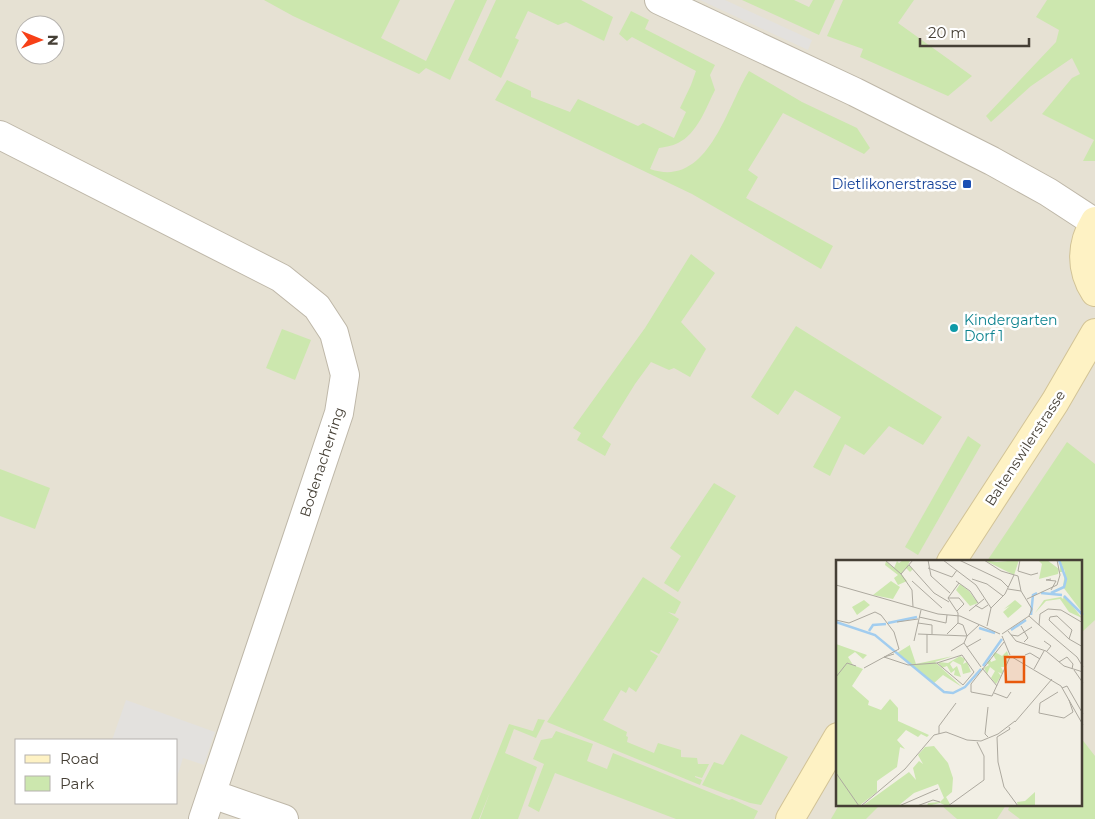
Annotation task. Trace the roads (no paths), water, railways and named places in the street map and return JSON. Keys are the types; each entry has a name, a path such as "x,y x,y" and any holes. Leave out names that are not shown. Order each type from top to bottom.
{"main road":[{"path":"1095,221 1087,236 1084,251 1084,268 1089,283 1095,292"},
{"name":"Baltenswilerstrasse","path":"952,560 1055,402 1095,333"},
{"path":"790,819 836,740"}],"street":[{"path":"658,0 855,92 992,161 1095,221"},
{"name":"Bodenacherring","path":"0,135 281,278 317,307 334,333 345,375 339,413 207,806"},
{"path":"207,806 284,819"}],"place":[{"name":"Dietlikonerstrasse","path":"967,184"},
{"name":"Kindergarten Dorf 1","path":"954,328"}]}
